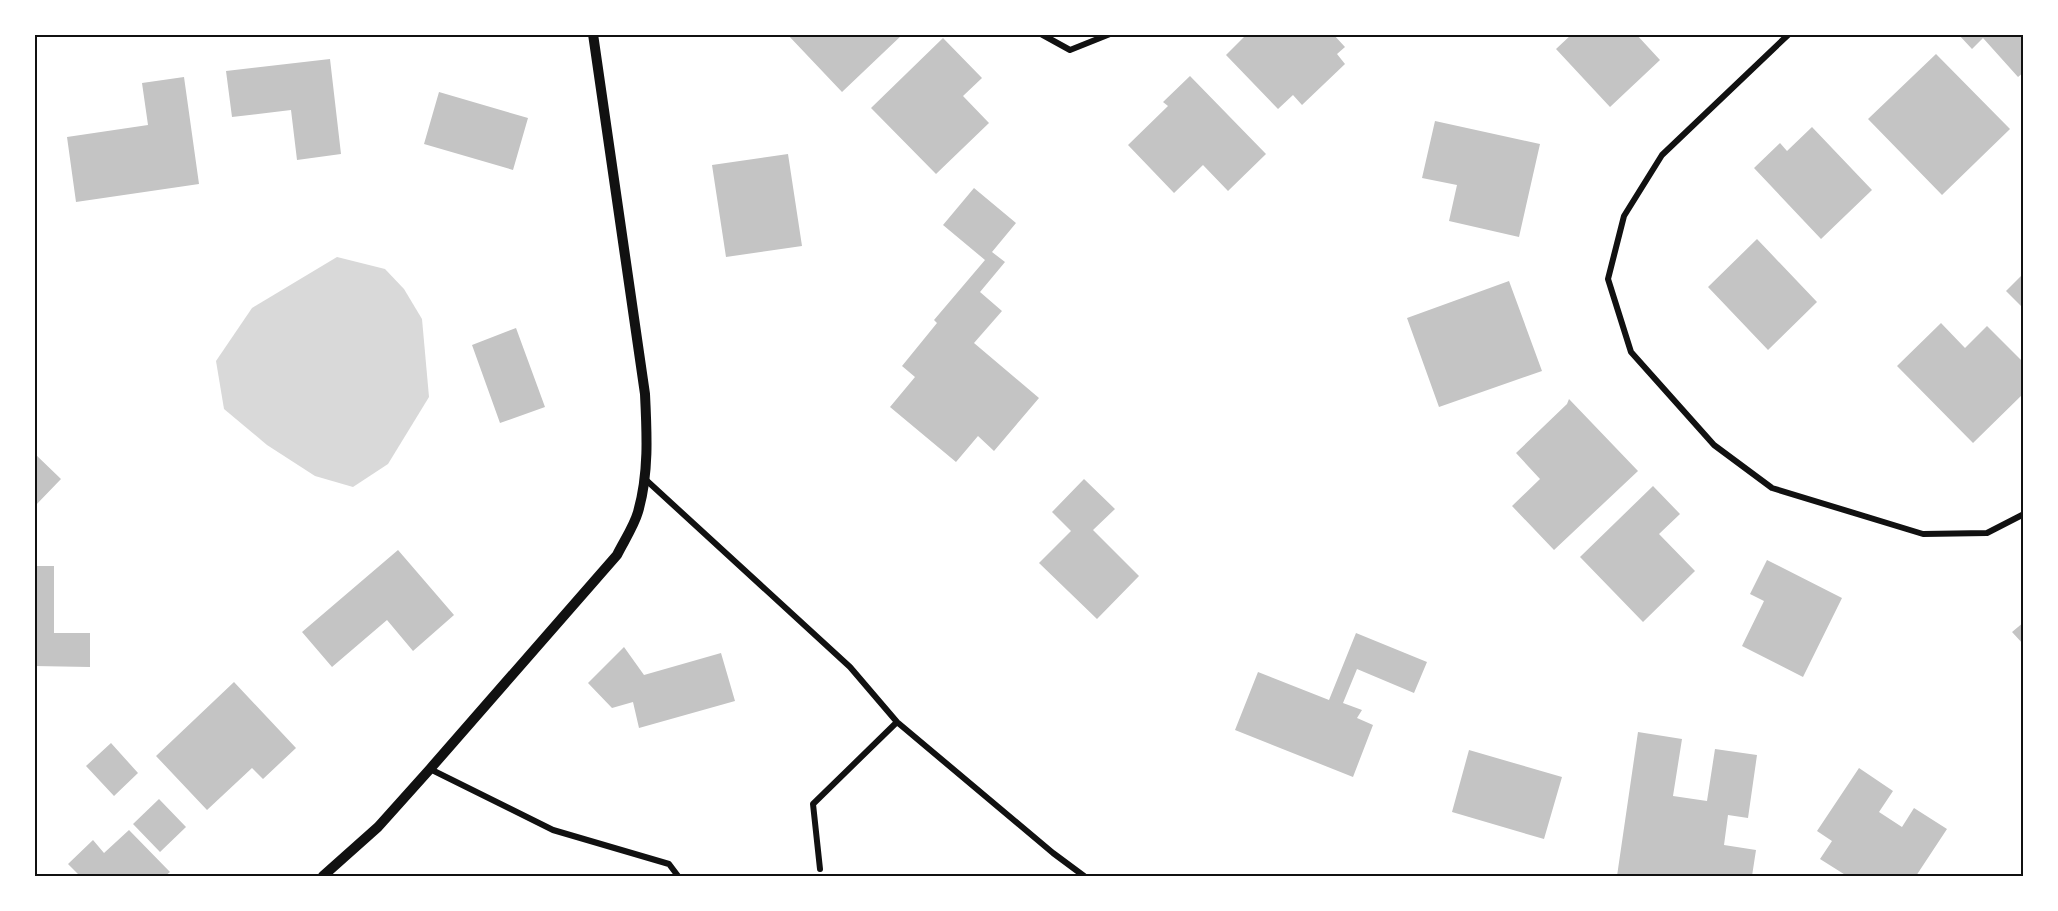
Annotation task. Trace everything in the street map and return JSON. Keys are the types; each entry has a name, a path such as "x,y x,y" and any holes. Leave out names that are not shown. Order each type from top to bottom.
{"street":[{"path":"324,876 378,827 617,555 638,514 645,479 647,444 645,394 593,34"},
{"path":"1041,34 1070,50 1110,34"},
{"path":"1789,34 1662,155 1624,216 1608,279 1631,352 1714,445 1772,488 1923,534 1987,533 2024,514"},
{"path":"645,479 850,668 897,722 1053,853 1084,876"},
{"path":"820,869 813,804 897,722"},
{"path":"430,770 553,830 669,864 678,876"}],"shaded area":[{"path":"337,257 385,269 404,289 422,319 429,397 388,464 353,487 315,476 267,445 224,409 216,361 252,308"}],"building":[{"path":"787,34 903,34 842,92"},
{"path":"1247,34 1333,34 1345,47 1337,54 1345,64 1302,105 1293,95 1278,109 1226,55"},
{"path":"1572,34 1636,34 1660,60 1610,107 1556,49"},
{"path":"1958,34 2024,34 2024,72 2018,77 1983,38 1972,49"},
{"path":"943,38 982,78 963,96 989,123 936,174 871,108"},
{"path":"1936,54 2010,129 1942,195 1868,119"},
{"path":"330,59 341,154 297,160 291,110 232,117 226,71"},
{"path":"1190,76 1266,154 1228,191 1203,165 1174,193 1128,145 1168,106 1163,102"},
{"path":"184,77 199,184 76,202 67,137 148,125 142,83"},
{"path":"439,92 528,118 513,170 424,144"},
{"path":"1435,121 1540,144 1519,237 1449,221 1457,185 1422,178"},
{"path":"1812,127 1872,190 1821,239 1754,168 1780,143 1787,151"},
{"path":"788,154 802,246 726,257 712,165"},
{"path":"974,188 1016,223 992,252 1005,262 980,292 1002,311 974,343 1039,398 994,451 978,436 956,462 890,407 915,377 902,366 937,323 934,320 985,260 943,225"},
{"path":"1757,239 1817,302 1768,350 1708,287"},
{"path":"2024,273 2024,309 2006,291"},
{"path":"1509,281 1542,371 1439,407 1407,318"},
{"path":"1941,323 1965,348 1987,326 2024,363 2024,393 1973,443 1897,366"},
{"path":"516,328 545,407 500,423 472,345"},
{"path":"1569,399 1638,471 1554,550 1512,506 1540,479 1516,453 1567,404"},
{"path":"34,453 61,479 34,507"},
{"path":"1084,479 1115,509 1093,530 1139,576 1097,619 1039,563 1071,531 1052,512"},
{"path":"1653,486 1680,514 1659,534 1695,571 1643,622 1580,557"},
{"path":"398,550 454,615 413,651 387,620 332,667 302,632"},
{"path":"1767,560 1842,598 1803,677 1742,646 1764,601 1750,594"},
{"path":"34,566 54,566 54,633 90,633 90,667 34,666"},
{"path":"2024,622 2024,645 2012,632"},
{"path":"1356,633 1427,662 1414,693 1357,669 1343,703 1362,710 1357,718 1373,725 1353,777 1235,730 1258,672 1329,700"},
{"path":"624,647 644,675 721,653 735,701 639,728 633,702 612,708 588,683"},
{"path":"234,682 296,748 263,779 252,768 207,810 156,756"},
{"path":"1638,732 1682,739 1673,796 1707,801 1715,749 1757,755 1748,818 1728,815 1724,845 1756,850 1752,876 1617,876"},
{"path":"111,743 138,773 114,796 86,766"},
{"path":"1469,750 1562,777 1544,839 1452,812"},
{"path":"1859,768 1893,791 1879,812 1902,827 1914,808 1947,829 1916,876 1847,876 1820,859 1832,841 1817,831"},
{"path":"159,799 186,827 160,852 133,824"},
{"path":"129,830 170,872 165,876 80,876 68,864 93,840 104,853"}]}
